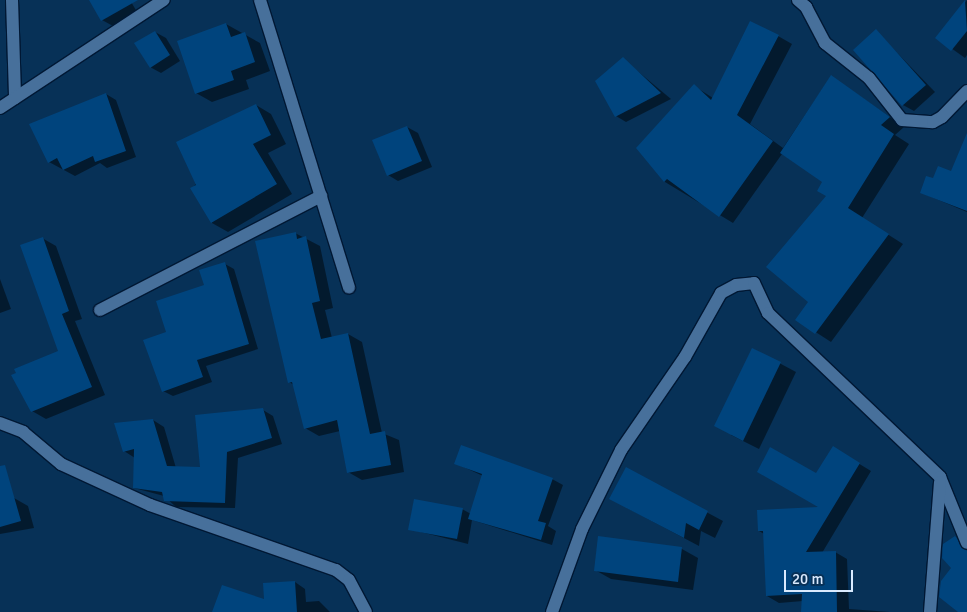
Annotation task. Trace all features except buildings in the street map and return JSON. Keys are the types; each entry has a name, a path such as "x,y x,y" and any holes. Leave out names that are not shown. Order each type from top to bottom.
{"street":[{"path":"12,0 15,98"},
{"path":"0,108 164,0"},
{"path":"260,0 349,288"},
{"path":"798,0 806,7 825,43 869,78 902,120 938,120 967,91"},
{"path":"100,310 321,196"},
{"path":"552,612 582,529 621,450 722,293 736,285 754,283 768,313 940,477 967,543"},
{"path":"0,423 23,432 61,464 150,505 336,570 349,580 366,612"},
{"path":"930,612 940,477"}]}
